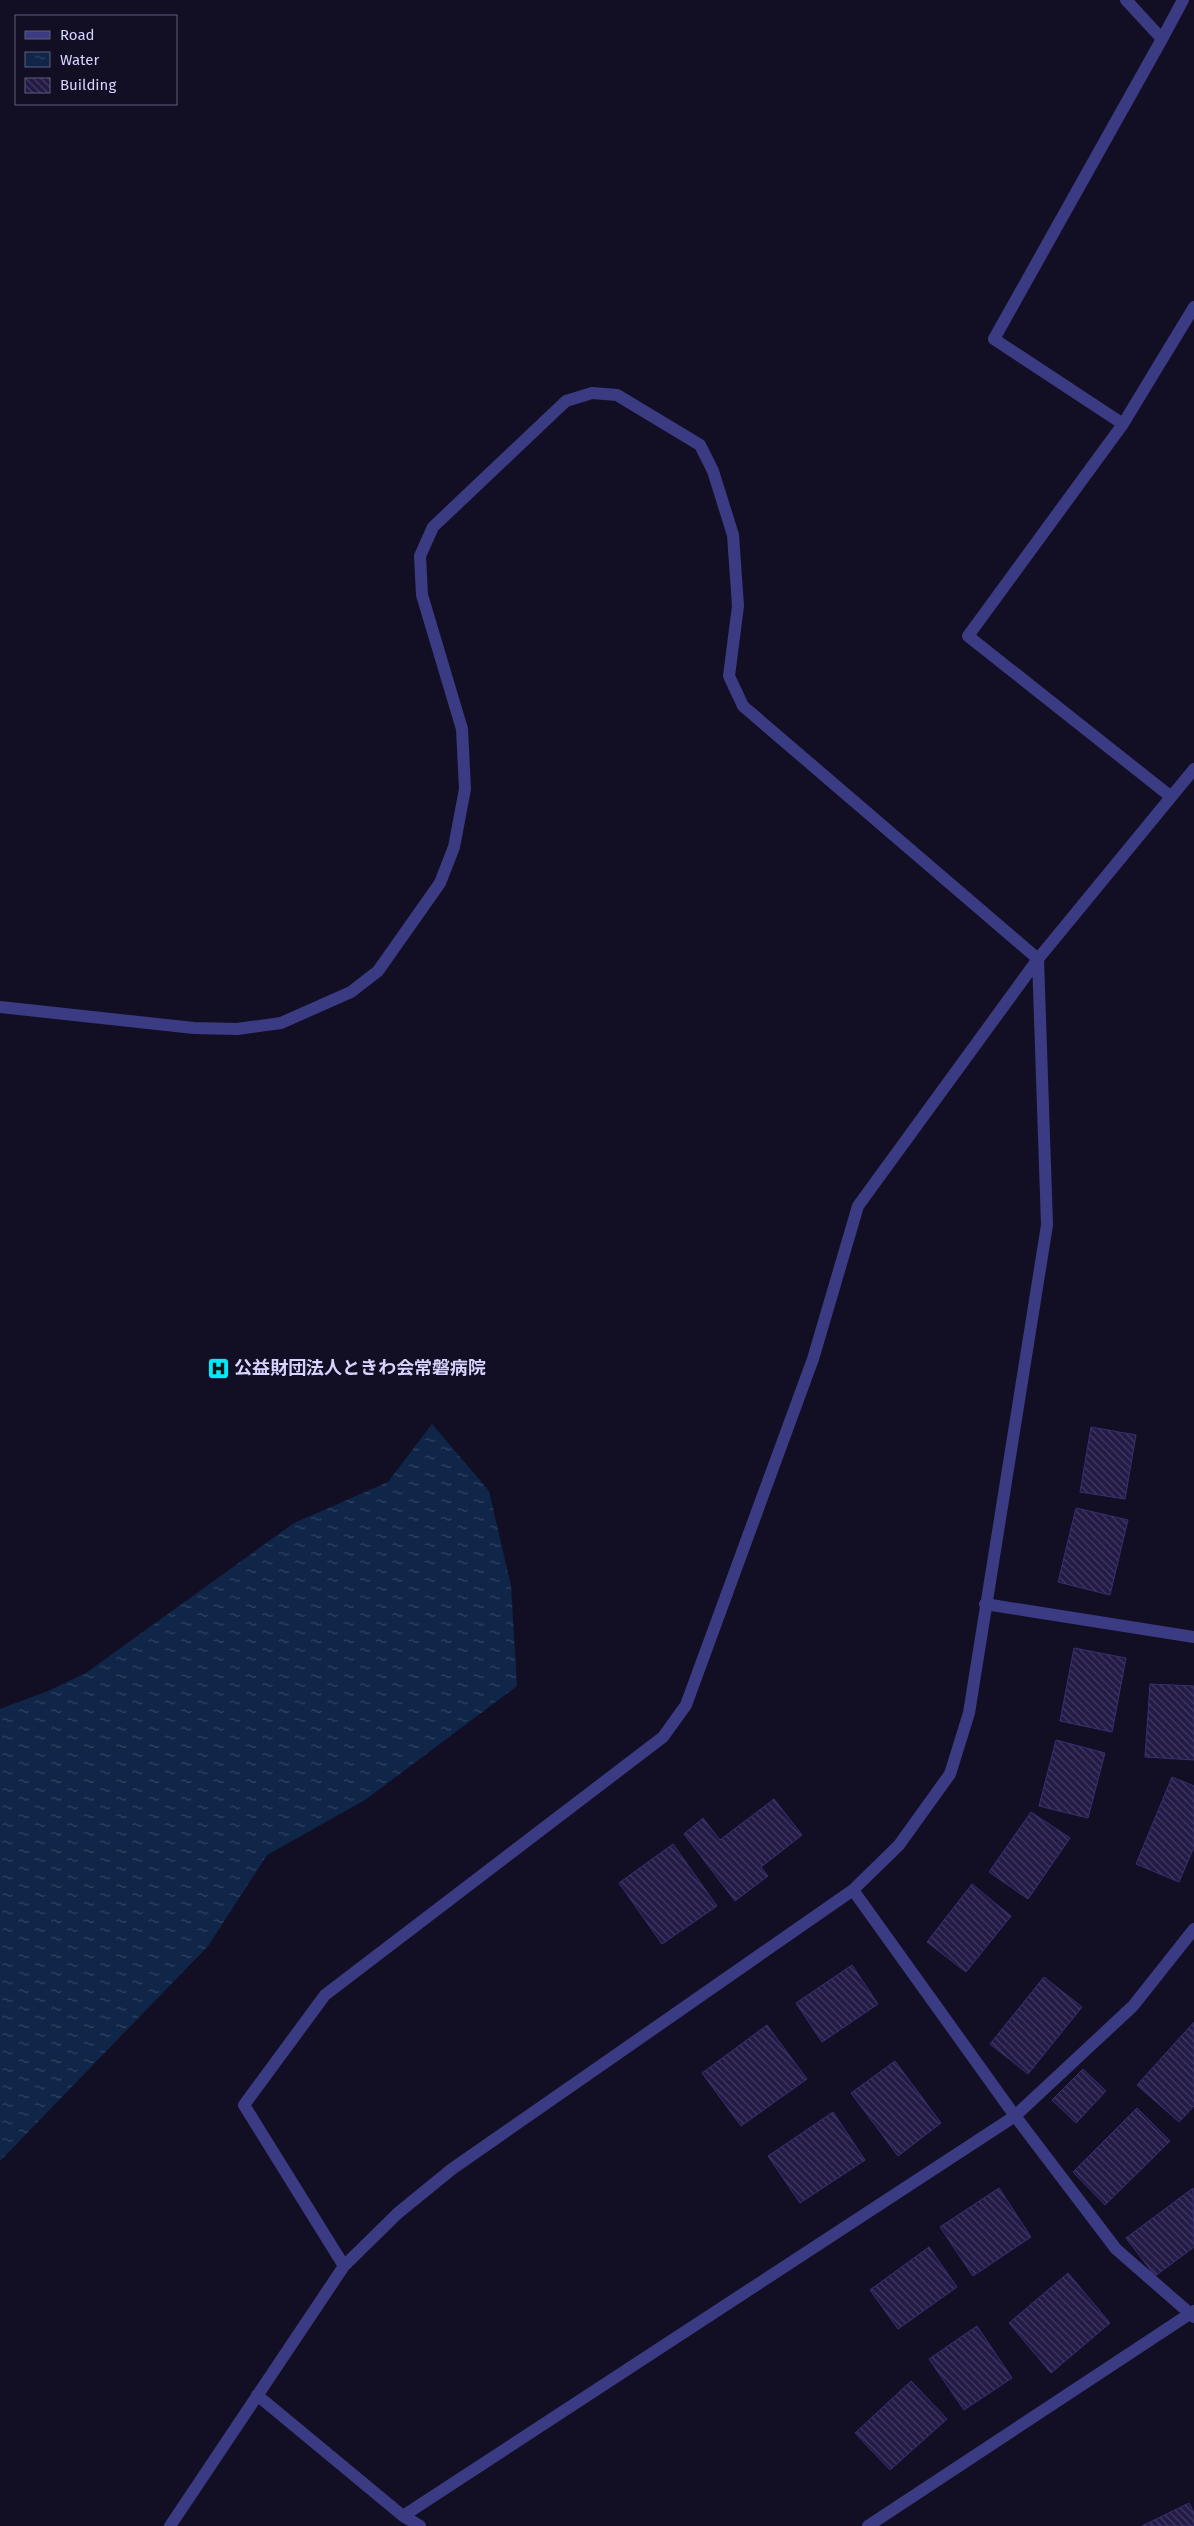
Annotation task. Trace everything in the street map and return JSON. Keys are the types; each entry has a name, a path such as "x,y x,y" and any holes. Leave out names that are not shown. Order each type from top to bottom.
{"street":[{"path":"1126,0 1162,39"},
{"path":"1123,424 994,339 1183,0"},
{"path":"1170,796 968,636 1123,424 1194,307"},
{"path":"0,1007 194,1028 237,1030 281,1023 351,992 378,971 440,883 454,847 465,789 462,729 422,595 420,556 433,527 566,400 592,393 617,395 700,445 713,471 733,536 738,606 729,676 743,706 1038,959 1047,1225 985,1604 969,1714 950,1774 899,1845 853,1890 452,2169 398,2213 344,2266 170,2526"},
{"path":"344,2266 244,2105 325,1996 663,1737 686,1705 813,1359 858,1206 1038,959 1194,769"},
{"path":"985,1604 1194,1637"},
{"path":"853,1890 1015,2116 1116,2249 1193,2314 868,2526"},
{"path":"403,2516 1015,2116 1133,2006 1194,1929"},
{"path":"257,2395 403,2516 420,2526"}],"water":[{"path":"432,1424 489,1491 511,1586 517,1686 365,1800 267,1855 208,1946 0,2161 0,1709 48,1691 86,1673 294,1523 388,1482"}],"building":[{"path":"1091,1427 1136,1435 1125,1499 1080,1492"},
{"path":"1076,1508 1128,1520 1110,1595 1058,1582"},
{"path":"1074,1648 1126,1658 1112,1732 1060,1721"},
{"path":"1150,1684 1194,1686 1194,1760 1145,1757"},
{"path":"1056,1740 1105,1753 1088,1818 1039,1806"},
{"path":"1172,1777 1194,1786 1194,1847 1179,1882 1136,1864"},
{"path":"774,1799 802,1835 761,1867 768,1876 735,1901 684,1834 703,1818 720,1840"},
{"path":"1031,1812 1070,1838 1028,1899 989,1872"},
{"path":"673,1844 717,1906 662,1944 619,1883"},
{"path":"972,1884 1011,1916 966,1972 927,1942"},
{"path":"852,1965 878,2004 822,2042 796,2003"},
{"path":"1044,1977 1082,2007 1028,2074 990,2044"},
{"path":"1194,2022 1194,2106 1179,2122 1137,2085"},
{"path":"767,2025 807,2079 741,2126 702,2073"},
{"path":"895,2061 941,2123 898,2156 851,2093"},
{"path":"1083,2069 1106,2091 1076,2123 1052,2100"},
{"path":"1137,2108 1170,2141 1105,2205 1073,2172"},
{"path":"833,2112 865,2160 800,2203 768,2156"},
{"path":"999,2188 1031,2237 973,2276 940,2227"},
{"path":"1193,2188 1194,2247 1155,2276 1126,2238"},
{"path":"929,2247 957,2287 898,2329 870,2290"},
{"path":"1068,2273 1110,2323 1051,2373 1009,2323"},
{"path":"977,2326 1012,2378 964,2410 929,2359"},
{"path":"911,2381 947,2419 890,2470 855,2433"},
{"path":"1189,2503 1194,2513 1194,2526 1142,2526"}],"place":[{"name":"公益財団法人ときわ会常磐病院","path":"218,1368"}]}
